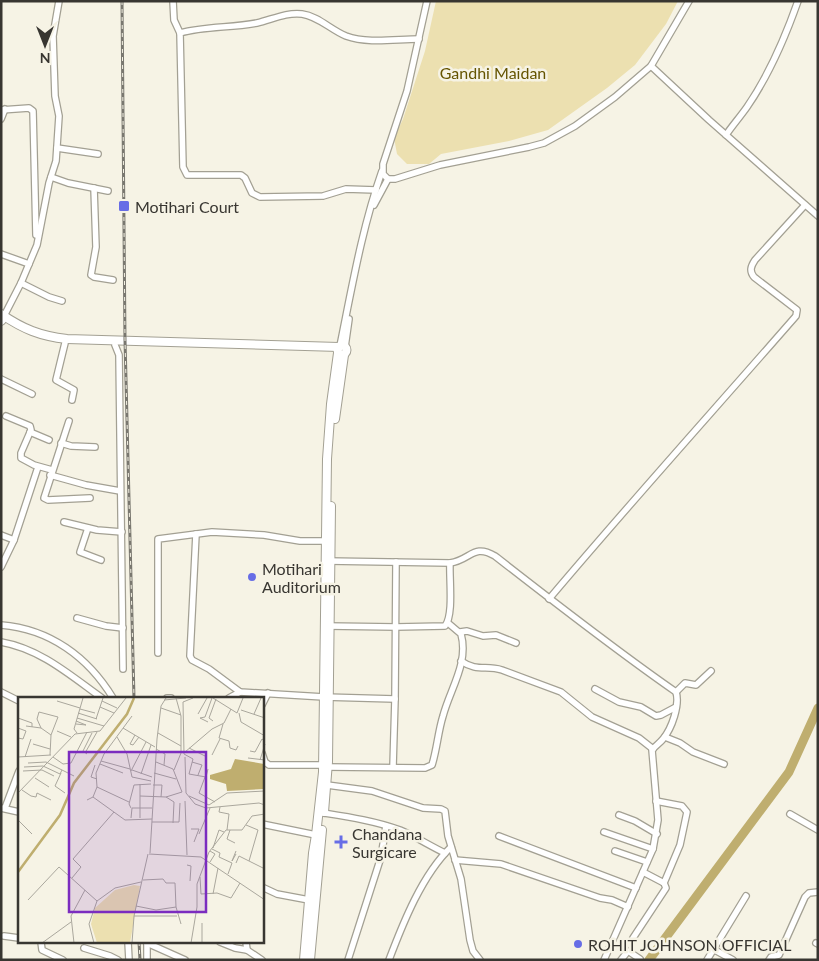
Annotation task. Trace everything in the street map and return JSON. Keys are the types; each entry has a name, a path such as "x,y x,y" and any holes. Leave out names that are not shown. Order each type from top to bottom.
{"main road":[{"path":"2,318 40,334 67,339 340,350"},
{"path":"2,318 36,338 65,342 116,345 340,350"},
{"path":"328,561 325,541 329,421 340,350"},
{"path":"310,960 327,785 328,561 332,452 340,350"},
{"path":"304,960 313,853 326,766"}],"street":[{"path":"2,318 21,283 36,245 55,166 59,116 55,96 53,36 59,1"},
{"path":"173,1 174,20 180,33 183,167 187,175 240,175 245,178 252,194 260,197 323,196 346,189 376,190"},
{"path":"340,350 358,255 407,91 427,1"},
{"path":"382,171 384,177 395,179 440,165 514,151 544,143 571,129 598,110 651,66 689,1"},
{"path":"726,136 762,82 788,28 798,1"},
{"path":"180,33 198,29 256,23 284,15 300,13 316,19 336,32 349,37 373,40 419,39"},
{"path":"651,66 726,136 818,216"},
{"path":"1,120 3,110 29,108 33,111 36,245"},
{"path":"57,148 98,154"},
{"path":"51,177 68,183 108,191"},
{"path":"340,350 350,314 366,234 374,205 388,179"},
{"path":"94,188 96,247 91,275 113,280"},
{"path":"550,599 629,505 796,316 796,309 754,277 751,268 755,260 805,205"},
{"path":"1,254 29,264"},
{"path":"21,283 49,297 62,301"},
{"path":"65,342 56,380 74,390 72,400"},
{"path":"116,345 119,355 123,669"},
{"path":"1,379 32,394"},
{"path":"6,416 31,427 21,456 30,463 51,473 86,485 120,491"},
{"path":"69,421 44,496 45,500 90,498"},
{"path":"30,432 49,440"},
{"path":"62,443 71,446 96,447"},
{"path":"2,564 14,540 38,467"},
{"path":"64,522 103,531 122,532"},
{"path":"88,528 80,552 101,560"},
{"path":"158,653 157,541 159,539 231,532 300,541 325,541"},
{"path":"196,534 190,658 209,669 240,692"},
{"path":"1,535 14,540"},
{"path":"328,561 450,563 460,561 479,550 485,550 676,692 678,699 671,726 652,753 658,820 653,849 604,960"},
{"path":"393,767 396,562"},
{"path":"328,626 442,627 448,623 449,615 450,563"},
{"path":"77,618 106,626 123,628"},
{"path":"264,764 274,766 425,768 432,765 443,712 461,662 463,646 460,632 448,623"},
{"path":"1,626 24,629 41,634 67,648 92,669 112,697"},
{"path":"460,632 467,631 483,636 496,635 516,643"},
{"path":"1,642 17,645 42,656 101,697"},
{"path":"461,662 474,668 502,670 561,692 592,717 639,738 653,749"},
{"path":"676,692 683,684 696,685 711,671"},
{"path":"595,689 619,702 640,707 656,716 660,716 676,707"},
{"path":"1,692 18,700"},
{"path":"231,697 240,692 268,692 327,697 395,699"},
{"path":"264,701 268,692"},
{"path":"665,737 680,743 693,752 724,764"},
{"path":"18,773 3,808 18,812"},
{"path":"327,785 372,792 424,808 443,809 446,813 448,836 465,902 470,940 473,951 480,960"},
{"path":"633,938 665,889 664,883 680,845 687,812 682,806 656,801"},
{"path":"324,813 352,817 386,826 401,831 445,853"},
{"path":"790,814 818,830"},
{"path":"619,815 635,821 657,834"},
{"path":"264,824 280,826 316,835"},
{"path":"348,960 381,857 386,826"},
{"path":"604,832 653,849"},
{"path":"499,836 636,888"},
{"path":"389,960 411,906 445,853 451,847"},
{"path":"615,852 647,862"},
{"path":"455,860 501,864 628,907"},
{"path":"643,872 664,883"},
{"path":"264,888 278,894 309,900"},
{"path":"768,960 779,956 805,897 809,893 818,892"},
{"path":"707,960 746,896"},
{"path":"4,936 18,938"},
{"path":"41,944 41,949 63,960"},
{"path":"128,944 129,960"},
{"path":"146,960 147,944"},
{"path":"149,944 185,960"},
{"path":"225,944 247,950 262,960"},
{"path":"246,944 247,950"},
{"path":"84,948 118,960"},
{"path":"714,949 722,957 733,960"},
{"path":"622,960 628,951 640,959"},
{"path":"45,960 50,953"}],"green space":[{"name":"Gandhi Maidan","path":"436,1 678,1 666,24 635,65 607,88 548,130 509,141 441,154 429,164 407,164 397,154 394,138 403,119 425,51"}],"waterway":[{"path":"649,960 789,772 818,708"}],"railway":[{"path":"122,1 125,340 134,697"},
{"path":"139,944 140,960"}],"place":[{"name":"Motihari Court","path":"124,206"},
{"name":"Motihari Auditorium","path":"252,577"},
{"name":"Chandana Surgicare","path":"341,842"},
{"name":"ROHIT JOHNSON OFFICIAL","path":"578,944"}]}
